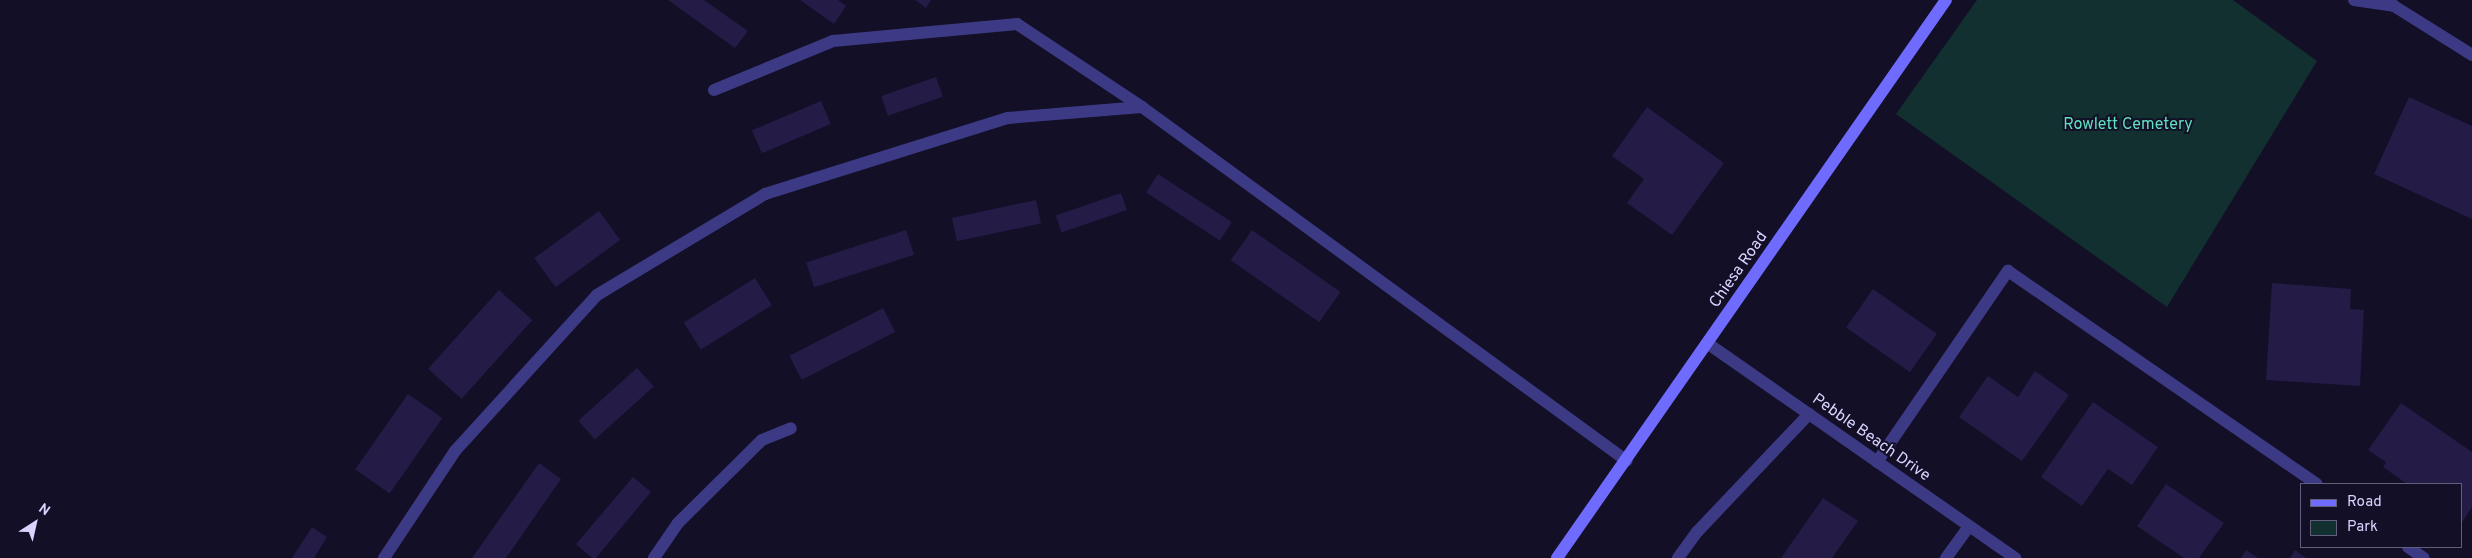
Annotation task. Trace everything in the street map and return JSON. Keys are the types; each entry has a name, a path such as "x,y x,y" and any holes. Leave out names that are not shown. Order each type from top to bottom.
{"main road":[{"name":"Chiesa Road","path":"1557,558 1627,461 1946,0"}],"street":[{"path":"2354,0 2391,3 2472,55"},
{"path":"714,90 833,41 1017,24 1142,106 1627,461"},
{"path":"384,558 455,451 597,295 765,194 1008,118 1142,106"},
{"path":"1877,462 2008,271 2316,483"},
{"name":"Pebble Beach Drive","path":"1708,344 2015,558"},
{"path":"1678,558 1697,532 1809,414"},
{"path":"654,558 678,523 762,440 791,428"},
{"path":"1946,558 1969,526"},
{"path":"2409,548 2424,558"}],"green space":[{"name":"Rowlett Cemetery","path":"1977,0 2233,0 2317,61 2167,307 1896,114"}],"building":[{"path":"668,0 704,0 748,31 735,48"},
{"path":"800,0 838,0 846,6 834,24"},
{"path":"915,0 931,0 926,8"},
{"path":"936,77 943,97 888,116 881,96"},
{"path":"2409,97 2472,126 2472,219 2374,174"},
{"path":"821,101 831,124 762,153 752,130"},
{"path":"1647,107 1724,163 1672,235 1627,203 1644,179 1612,156"},
{"path":"1158,174 1232,222 1220,240 1146,192"},
{"path":"1121,193 1127,210 1062,232 1056,215"},
{"path":"1036,200 1041,223 957,241 952,218"},
{"path":"599,211 620,240 555,287 534,258"},
{"path":"906,230 914,255 814,287 806,262"},
{"path":"1252,230 1340,292 1319,322 1231,260"},
{"path":"755,278 772,305 701,350 684,323"},
{"path":"2272,283 2351,289 2350,309 2364,310 2360,386 2266,380"},
{"path":"1873,289 1937,334 1910,372 1846,328"},
{"path":"499,290 532,320 462,399 428,369"},
{"path":"883,308 895,332 802,380 789,356"},
{"path":"637,368 654,387 595,439 578,421"},
{"path":"2035,371 2069,395 2022,461 1959,417 1988,376 2018,397"},
{"path":"408,394 442,418 390,493 355,469"},
{"path":"2093,402 2158,447 2132,485 2108,469 2082,506 2041,477"},
{"path":"2401,403 2472,452 2472,507 2462,522 2462,483 2406,483 2383,467 2386,462 2368,450"},
{"path":"539,463 561,479 506,558 472,558"},
{"path":"633,477 651,492 596,558 592,558 576,544"},
{"path":"2166,484 2224,523 2199,558 2184,558 2137,526"},
{"path":"1823,498 1858,521 1832,558 1781,558"},
{"path":"312,527 327,537 314,558 292,558"},
{"path":"2246,550 2258,558 2241,558"},
{"path":"2295,550 2306,558 2290,558"}]}
